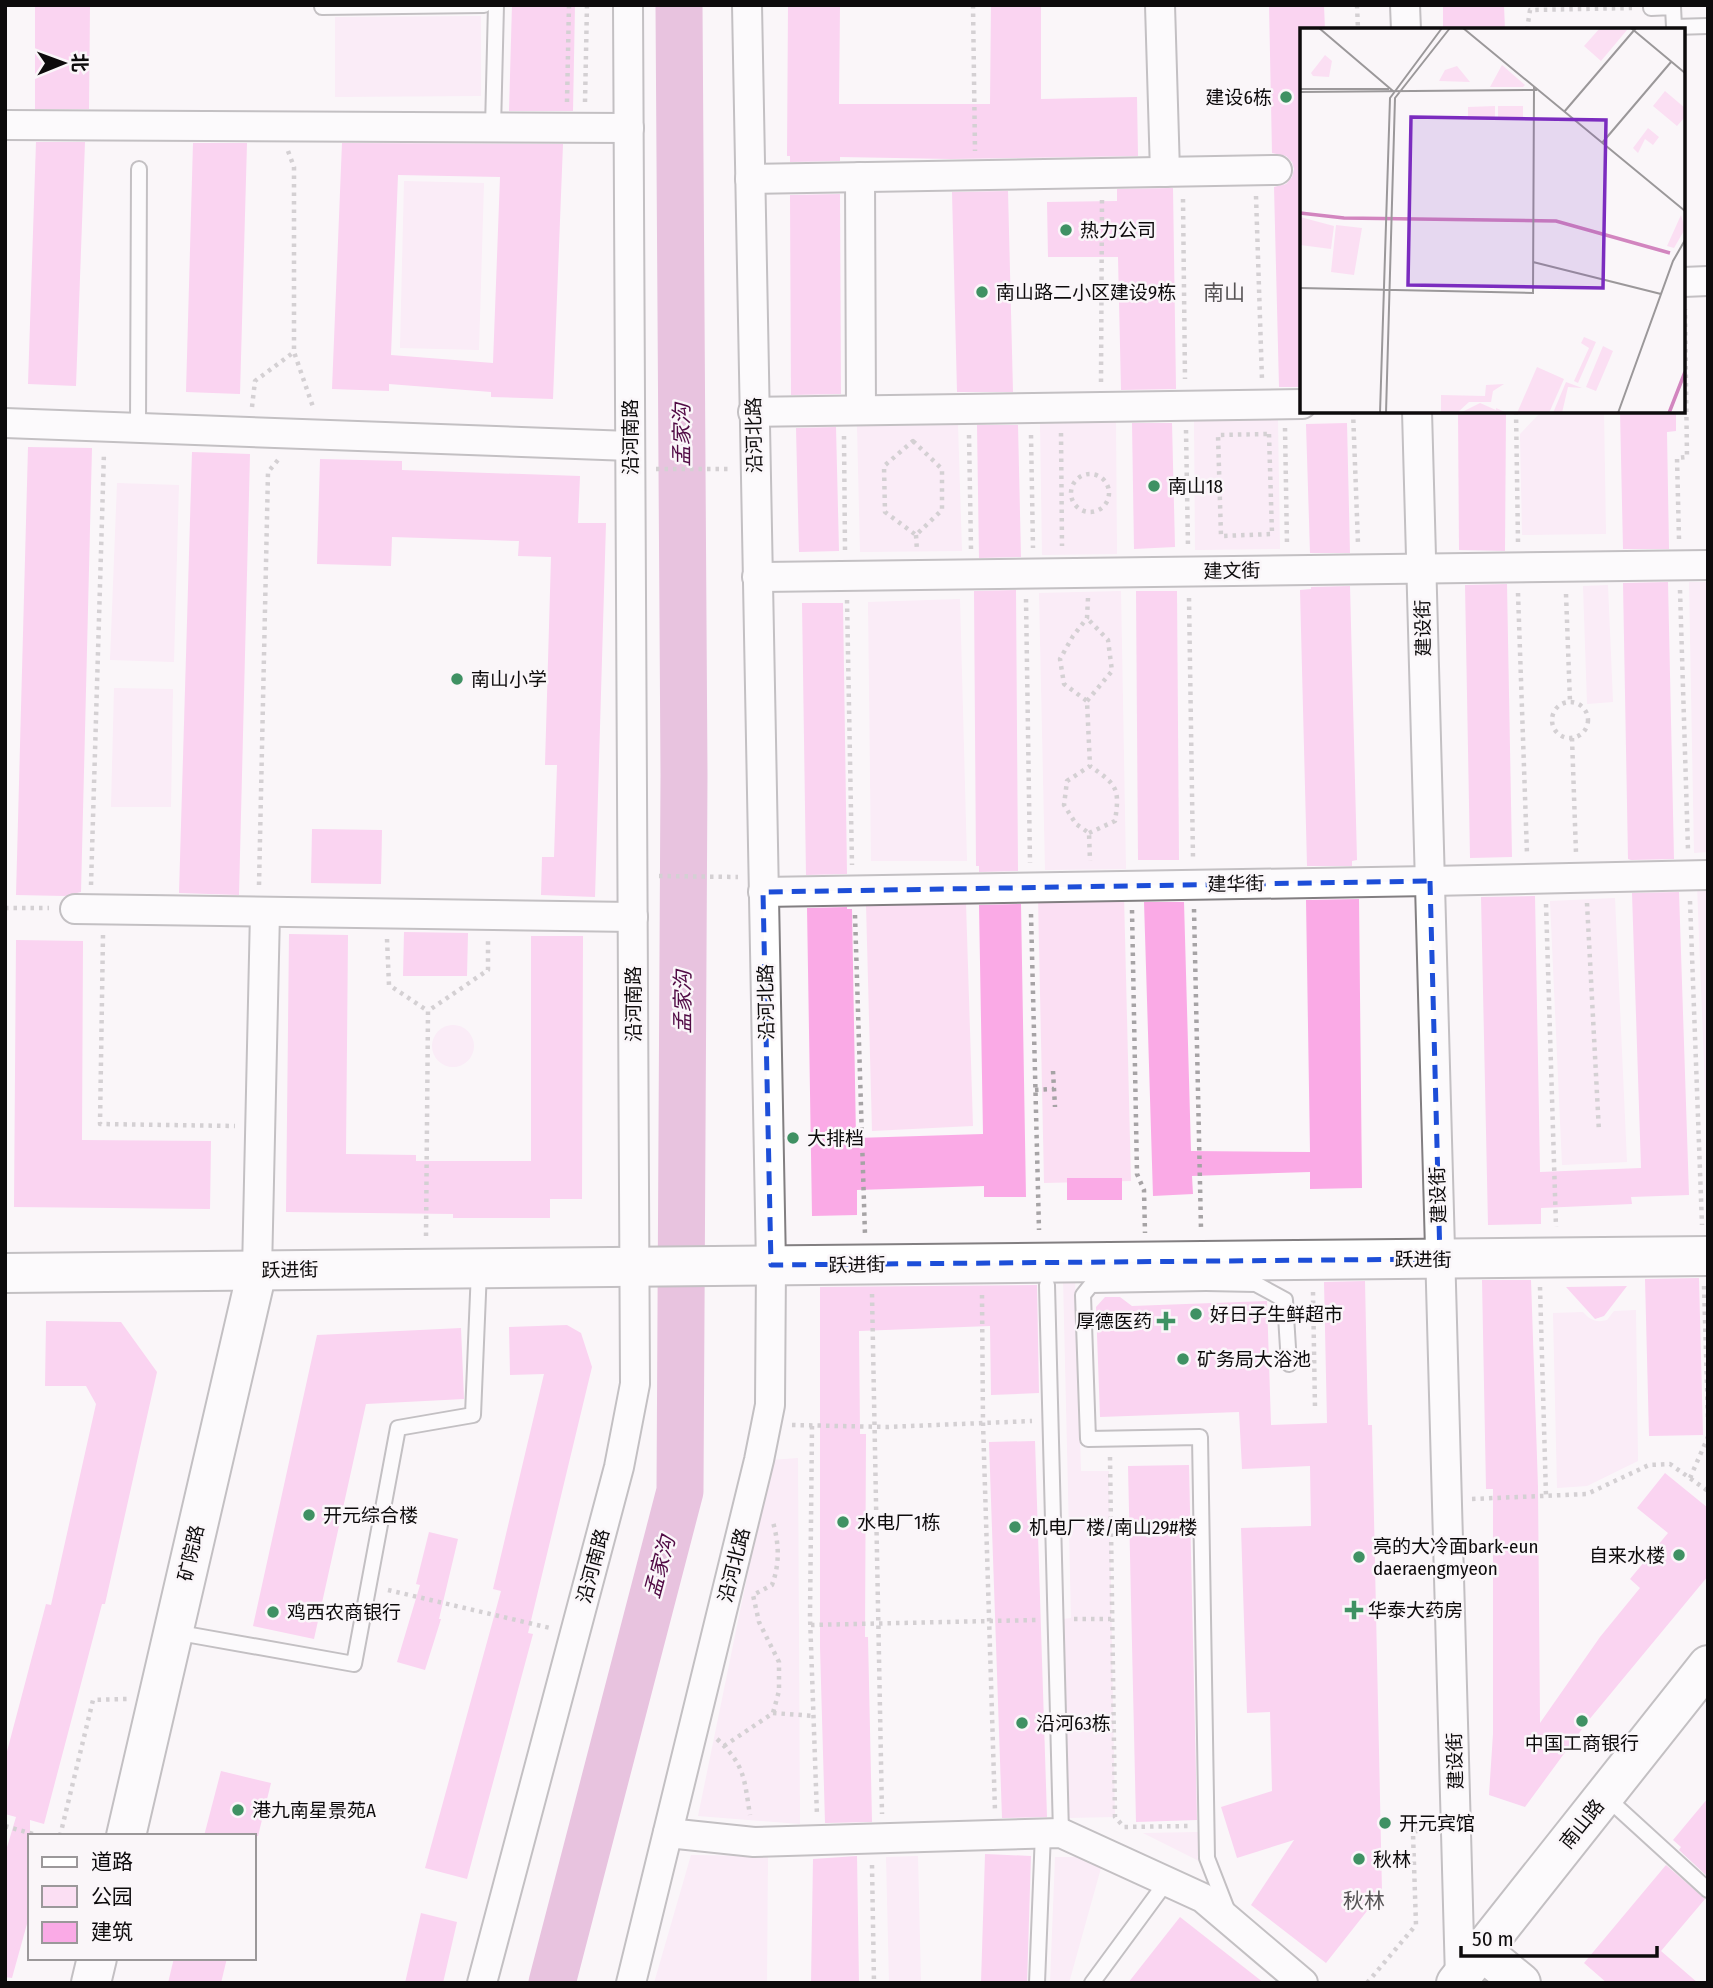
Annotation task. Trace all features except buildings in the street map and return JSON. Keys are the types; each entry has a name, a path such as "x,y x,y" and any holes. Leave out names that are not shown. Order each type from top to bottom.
{"street":[{"name":"沿河南路","path":"482,1983 619,1467 635,1384 643,1267 633,917 628,5"},
{"name":"沿河北路","path":"632,1983 770,1405 770,1265 747,5"},
{"path":"1160,5 1174,182"},
{"path":"1405,5 1406,28"},
{"path":"5,125 629,128"},
{"path":"750,179 975,175 1174,182 1266,170"},
{"path":"852,410 860,177"},
{"path":"1685,282 1708,281"},
{"path":"753,412 1283,404"},
{"name":"建设街","path":"1417,413 1459,1892 1466,1970"},
{"path":"5,424 310,434 630,457"},
{"name":"建文街","path":"757,577 1708,565"},
{"name":"建华街","path":"763,885 1089,887 1698,875"},
{"path":"90,909 633,917"},
{"path":"257,1271 261,912"},
{"name":"跃进街","path":"5,1273 1705,1256"},
{"name":"矿院路","path":"126,1834 257,1271"},
{"name":"南山路","path":"1466,1970 1708,1665"},
{"path":"668,1833 754,1842 1052,1833 1203,1898 1303,1983"},
{"path":"91,1983 97,1960"},
{"path":"1466,1970 1521,1983"}],"lane":[{"path":"322,7 484,5"},
{"path":"493,128 496,5"},
{"path":"1651,7 1673,7 1674,28 1708,26"},
{"path":"138,428 139,169"},
{"path":"1232,1923 1207,1858 1200,1437 1088,1438 1083,1295 1091,1285 1204,1259 1284,1300 1289,1364"},
{"path":"173,1632 354,1664 398,1428 473,1415 479,1268"},
{"path":"1037,1983 1052,1833 1055,1619 1047,1286"},
{"path":"1605,1796 1708,1890"},
{"path":"1091,1983 1167,1881"}],"path":[{"path":"567,105 569,5"},
{"path":"585,128 587,5"},
{"path":"973,5 975,175"},
{"path":"1357,5 1358,28"},
{"path":"1527,28 1530,10 1651,7"},
{"path":"261,912 268,472 310,434 294,352 294,167 276,127"},
{"path":"1266,170 1283,404 1288,570"},
{"path":"1174,182 1185,405 1193,862"},
{"path":"1101,197 1101,407"},
{"path":"1685,321 1687,457 1677,458 1679,565 1698,875 1708,1418"},
{"path":"249,432 255,381 294,352"},
{"path":"1061,407 1062,493 1076,573 1087,618 1108,640 1112,671 1087,701 1090,766"},
{"path":"846,576 852,410"},
{"path":"1353,413 1359,569"},
{"path":"1516,413 1518,567 1556,878 1599,1132"},
{"path":"968,421 971,575"},
{"path":"105,427 90,909 100,1124 260,1126"},
{"path":"1031,434 1032,539"},
{"path":"1269,434 1272,534 1221,536 1218,435 1269,434"},
{"path":"913,441 942,469 942,510 916,535 885,512 884,466 913,441"},
{"path":"630,457 755,468"},
{"path":"1089,474 1106,481 1109,493 1106,505 1089,513 1077,508 1071,493 1077,479 1089,474"},
{"path":"1062,493 1071,493"},
{"path":"1570,702 1566,592 1578,578 1581,567"},
{"path":"1026,573 1030,864"},
{"path":"847,609 852,858"},
{"path":"1087,618 1060,659 1064,684 1087,701"},
{"path":"1570,702 1586,710 1588,722 1583,733 1572,738 1561,736 1553,727 1553,716 1559,706 1570,702"},
{"path":"1555,1206 1556,878 1564,858 1576,852 1572,738"},
{"path":"1089,832 1076,824 1064,805 1067,781 1090,766"},
{"path":"1089,832 1115,821 1118,795 1109,779 1090,766"},
{"path":"1089,832 1089,887"},
{"path":"633,876 763,885"},
{"path":"1131,886 1137,1174 1144,1190 1146,1262"},
{"path":"1194,901 1204,1259"},
{"path":"1031,907 1038,1210"},
{"path":"5,908 90,909"},
{"path":"386,914 389,985 428,1011"},
{"path":"428,1011 488,970 488,915"},
{"path":"856,920 864,1221"},
{"path":"426,1269 428,1011"},
{"path":"1053,1071 1055,1107"},
{"path":"1035,1090 1054,1089"},
{"path":"1540,1258 1546,1496"},
{"path":"1312,1260 1315,1408"},
{"path":"978,1263 982,1288 994,1835"},
{"path":"872,1289 878,1623 874,1983"},
{"path":"767,1424 874,1427 1050,1420"},
{"path":"812,1426 811,1625 818,1841"},
{"path":"1690,1478 1708,1437"},
{"path":"1110,1438 1115,1817 1124,1827 1207,1826"},
{"path":"1447,1500 1587,1494 1648,1465 1670,1464 1708,1491"},
{"path":"724,1746 772,1713 779,1691 779,1662 759,1622 753,1595 772,1585 778,1567 777,1537 772,1518"},
{"path":"369,1586 574,1634"},
{"path":"811,1625 1055,1619"},
{"path":"1071,1619 1111,1619"},
{"path":"60,1834 93,1700 158,1699"},
{"path":"772,1713 814,1716"},
{"path":"695,1720 732,1753 743,1772 754,1842"},
{"path":"1367,1983 1416,1925 1413,1834 1425,1824"},
{"path":"5,1826 33,1834"}],"highlighted area":[{"path":"1430,881 1440,1259 771,1265 763,892"}],"green space":[{"path":"481,16 481,96 335,97 335,17"},
{"path":"404,181 484,183 479,350 400,348"},
{"path":"1540,413 1604,413 1606,534 1522,535 1520,434"},
{"path":"1194,420 1278,420 1280,549 1195,550"},
{"path":"1116,421 1117,554 1042,555 1040,422"},
{"path":"958,425 962,551 860,552 857,426"},
{"path":"117,483 179,485 174,662 110,660"},
{"path":"1689,582 1708,582 1708,852 1694,853"},
{"path":"1608,585 1613,702 1587,704 1583,586"},
{"path":"1121,591 1126,869 1045,870 1039,593"},
{"path":"960,599 967,861 871,861 868,602"},
{"path":"114,688 173,689 171,807 111,807"},
{"path":"1708,884 1708,1140 1707,1140 1697,885"},
{"path":"1124,895 1131,1181 1044,1183 1038,897"},
{"path":"1615,898 1627,1162 1562,1165 1550,901"},
{"path":"966,903 973,1126 872,1131 866,905"},
{"path":"453,1025 468,1031 474,1046 468,1061 453,1067 438,1061 432,1046 438,1031"},
{"path":"1063,1277 1075,1277 1081,1471 1109,1471 1115,1817 1067,1818 1063,1619 1071,1618"},
{"path":"1636,1310 1638,1461 1587,1486 1557,1488 1553,1313 1583,1312 1591,1319 1600,1321 1607,1320 1614,1311"},
{"path":"798,1458 800,1824 698,1816 771,1460"},
{"path":"1199,1832 1199,1861 1143,1833"},
{"path":"691,1855 768,1856 767,1983 654,1983"},
{"path":"918,1856 921,1983 889,1983 886,1857"},
{"path":"1055,1857 1078,1857 1101,1868 1069,1983 1050,1983"}],"waterway":[{"name":"孟家沟","path":"552,1983 680,1491 684,775 679,5"}],"place":[{"name":"建设6栋","path":"1286,97"},
{"name":"热力公司","path":"1066,230"},
{"name":"南山路二小区建设9栋","path":"982,292"},
{"name":"南山18","path":"1154,486"},
{"name":"南山小学","path":"457,679"},
{"name":"大排档","path":"793,1138"},
{"name":"好日子生鲜超市","path":"1196,1314"},
{"name":"厚德医药","path":"1166,1321"},
{"name":"矿务局大浴池","path":"1183,1359"},
{"name":"开元综合楼","path":"309,1515"},
{"name":"水电厂1栋","path":"843,1522"},
{"name":"机电厂楼/南山29#楼","path":"1015,1527"},
{"name":"自来水楼","path":"1679,1555"},
{"name":"亮的大冷面bark-eun daeraengmyeon","path":"1359,1557"},
{"name":"华泰大药房","path":"1354,1610"},
{"name":"鸡西农商银行","path":"273,1612"},
{"name":"中国工商银行","path":"1582,1721"},
{"name":"沿河63栋","path":"1022,1723"},
{"name":"港九南星景苑A","path":"238,1810"},
{"name":"开元宾馆","path":"1385,1823"},
{"name":"秋林","path":"1359,1859"}],"district":[{"name":"南山","path":"1224,293"},
{"name":"秋林","path":"1364,1901"}]}
